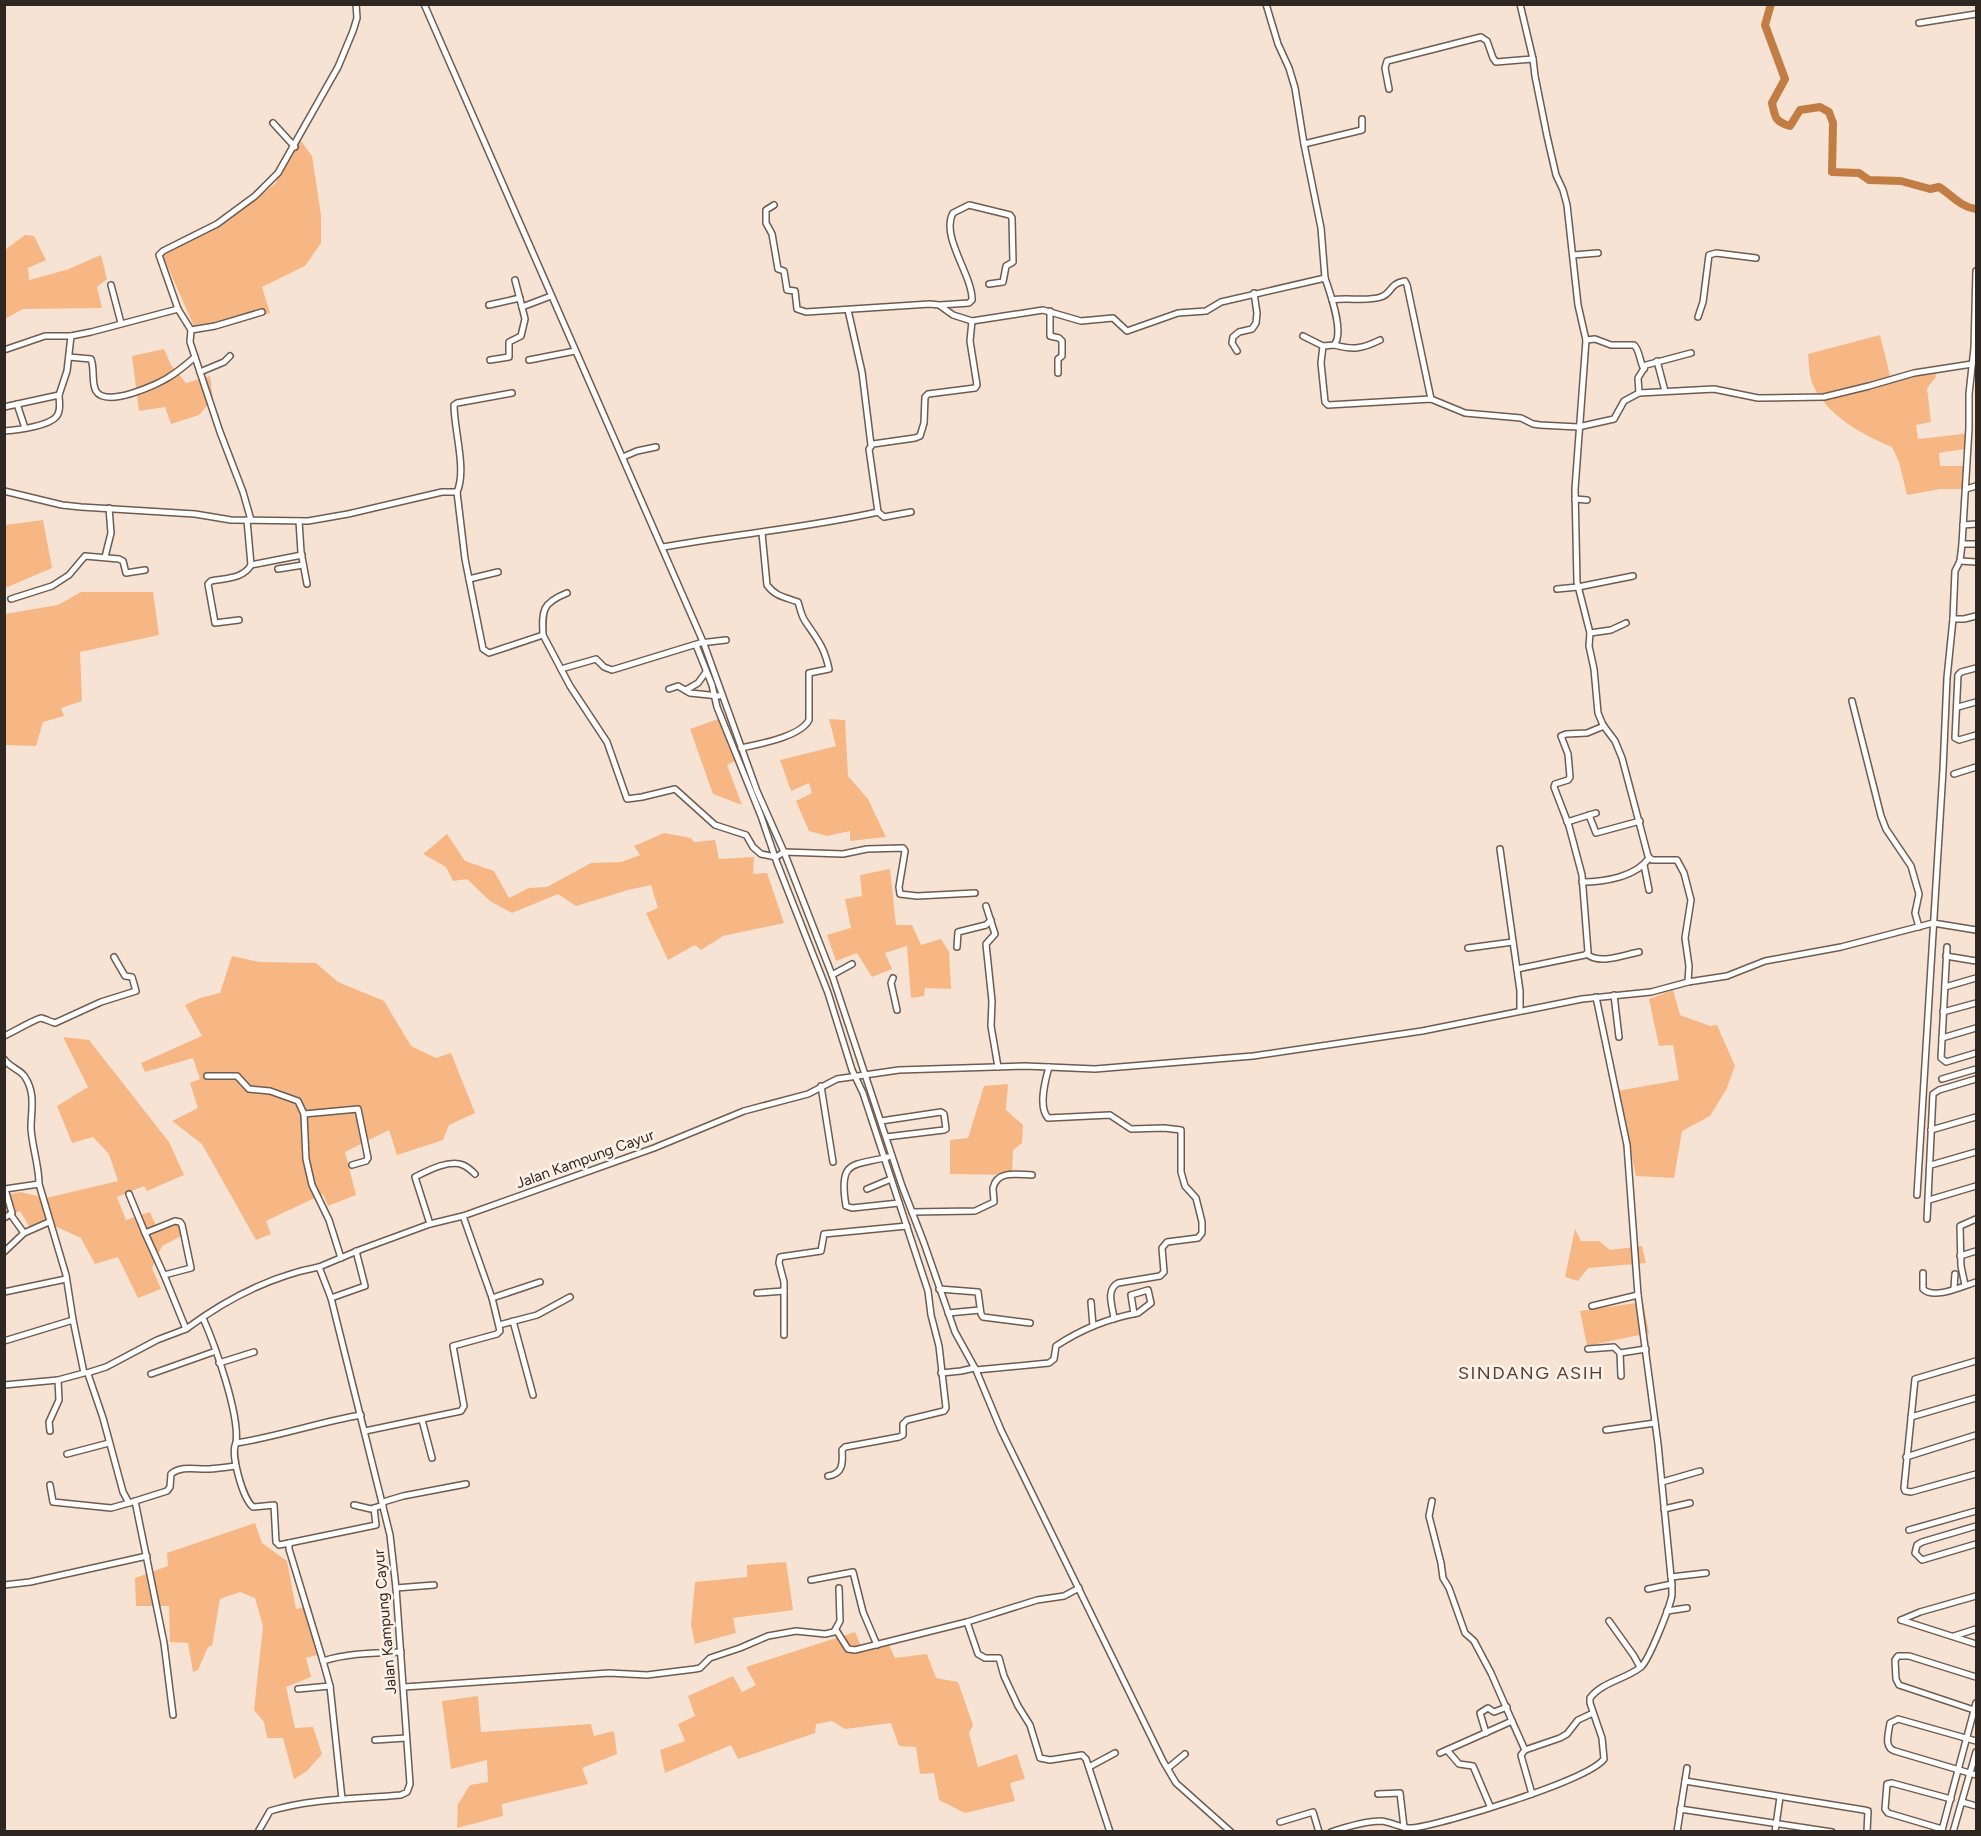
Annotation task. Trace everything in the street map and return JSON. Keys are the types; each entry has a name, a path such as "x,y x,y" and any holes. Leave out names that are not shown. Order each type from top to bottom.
{"street":[{"path":"251,565 249,520 243,492 190,342 191,330 178,309 159,255 217,224 271,182 295,147 339,67 357,18 356,4"},
{"path":"424,4 550,296 663,547 700,644 723,695 768,818 832,975 861,1077 881,1121 960,1343 975,1369 1075,1590 1176,1783 1231,1832"},
{"path":"1266,4 1295,88 1321,228 1325,278 1338,328 1338,339 1334,345"},
{"path":"1521,4 1556,175 1566,198 1578,305 1586,340 1583,401 1578,427 1575,499 1578,587 1590,633 1589,646 1594,669 1596,701 1604,726 1615,741 1622,758 1649,858 1644,865 1608,879 1582,882"},
{"path":"1919,23 1977,14"},
{"path":"1389,89 1385,68 1387,61 1481,37 1487,41 1496,62 1533,59"},
{"path":"1304,144 1362,130 1362,119"},
{"path":"273,123 295,147"},
{"path":"774,205 766,210 766,223 775,244 778,269 784,271 787,290 795,291 797,309 807,312 930,303 939,305 969,303 972,300 970,286 956,253 950,221 953,213 969,205 1010,215 1012,218 1013,262 1006,266 1003,282 989,284"},
{"path":"1573,255 1598,253"},
{"path":"1698,317 1703,302 1709,255 1716,253 1756,258"},
{"path":"1917,1195 1947,678 1955,571 1960,561 1962,544 1969,428 1968,394 1974,378 1972,364 1975,348 1977,271"},
{"path":"939,305 953,315 972,321 1043,310 1081,321 1113,318 1127,331 1178,313 1206,311 1221,302 1325,278"},
{"path":"490,360 509,357 509,342 522,336 525,319 515,280"},
{"path":"1332,300 1371,299 1384,296 1395,283 1405,281 1431,399"},
{"path":"111,285 121,323"},
{"path":"1237,351 1232,343 1233,337 1239,332 1252,329 1256,323 1254,293"},
{"path":"522,307 550,296"},
{"path":"489,305 520,298"},
{"path":"4,350 45,336 70,336 178,309"},
{"path":"848,310 862,372 871,446 869,459 878,512 884,518 911,512"},
{"path":"1050,311 1050,335 1062,341 1062,356 1058,359 1058,373"},
{"path":"191,330 215,326 262,312"},
{"path":"871,446 920,436 924,423 925,397 928,394 975,388 977,385 970,341 972,321"},
{"path":"4,431 25,428 49,421 57,416 59,395 69,357 70,336"},
{"path":"1303,336 1323,346 1334,345 1352,350 1380,340"},
{"path":"1586,340 1596,339 1611,345 1634,345 1644,369"},
{"path":"1323,346 1321,363 1324,393 1328,405 1431,399 1466,413 1521,418 1540,425 1578,427 1614,419 1624,401 1639,393 1714,389 1758,398 1824,396 1914,373 1972,364"},
{"path":"530,360 575,351"},
{"path":"1639,393 1638,378 1646,365 1691,353"},
{"path":"200,372 224,362 230,356"},
{"path":"69,357 91,359 96,390 99,394 112,398 154,386 195,357"},
{"path":"1657,361 1665,391"},
{"path":"512,393 454,405 460,473 457,492 469,579 482,646 487,653 543,635"},
{"path":"4,407 59,395"},
{"path":"17,404 25,428"},
{"path":"1969,428 1977,429"},
{"path":"623,457 656,447"},
{"path":"1966,489 1977,486"},
{"path":"4,491 62,505 136,512 195,514 221,519 298,521 348,514 442,492 457,492"},
{"path":"1575,499 1587,500"},
{"path":"105,557 111,533 110,508"},
{"path":"663,547 712,538 762,533 878,512"},
{"path":"298,521 307,584"},
{"path":"1963,525 1977,524"},
{"path":"741,748 777,739 805,725 809,720 809,673 829,669 819,640 804,620 798,602 783,599 767,585 762,533"},
{"path":"1962,544 1977,544"},
{"path":"239,620 215,623 208,582 242,574 251,565 302,555"},
{"path":"11,599 52,586 69,575 85,556 121,560 126,573 145,570"},
{"path":"1960,561 1977,562"},
{"path":"278,569 303,565"},
{"path":"469,579 498,572"},
{"path":"1557,589 1632,576"},
{"path":"567,593 553,598 545,607 543,635 561,669 607,742 627,799 642,798 675,789 715,825 746,835 758,851 767,856 775,857 784,853 843,854 867,849 903,848 905,855 899,887 900,894 917,896 975,893"},
{"path":"1953,619 1977,616"},
{"path":"1590,633 1611,630 1626,623"},
{"path":"561,669 596,659 604,667 612,670 700,644 726,639"},
{"path":"700,644 717,707 828,993 849,1063 861,1077 863,1093 928,1292 939,1346 946,1408 944,1411 907,1420 903,1424 903,1435 899,1437 845,1447 842,1450 842,1465 839,1472 828,1476"},
{"path":"1977,668 1959,673 1955,738 1959,740 1977,735"},
{"path":"686,690 698,683 706,672"},
{"path":"669,689 678,686 716,698 723,695"},
{"path":"1852,701 1881,816 1890,836 1911,866 1919,900 1915,913 1919,927"},
{"path":"1958,707 1977,702"},
{"path":"1587,954 1582,882 1575,846 1554,787 1555,784 1568,780 1570,777 1568,754 1561,736 1587,733 1604,726"},
{"path":"1954,774 1976,769"},
{"path":"1568,822 1596,813"},
{"path":"1589,815 1596,832 1640,822"},
{"path":"1500,849 1521,1011"},
{"path":"1649,858 1677,860 1684,873 1691,900 1685,938 1689,966 1688,982"},
{"path":"1644,865 1649,890"},
{"path":"986,906 995,936 986,944 992,1001 991,1026 998,1067"},
{"path":"957,947 957,932 986,925 991,920"},
{"path":"1933,923 1977,930"},
{"name":"Jalan Kampung Cayur","path":"86,1373 106,1367 157,1340 186,1329 229,1301 264,1284 319,1267 430,1224 463,1216 654,1148 744,1111 808,1094 837,1079 861,1077 886,1071 998,1067 1101,1068 1252,1056 1422,1030 1596,997 1651,992 1688,982 1727,976 1765,961 1833,949 1933,923"},
{"path":"1468,948 1513,942"},
{"path":"1947,948 1941,1058 1946,1062 1977,1053"},
{"path":"1517,969 1587,954 1596,960 1639,952"},
{"path":"1946,956 1977,960"},
{"path":"4,1036 36,1018 55,1023 101,1002 136,991 132,977 124,975 114,957"},
{"path":"832,975 852,964"},
{"path":"892,978 897,1010"},
{"path":"1945,987 1977,978"},
{"path":"1614,995 1619,1037"},
{"path":"1331,1832 1382,1821 1410,1828 1437,1823 1532,1794 1574,1778 1602,1762 1603,1744 1590,1698 1595,1692 1640,1667 1647,1660 1667,1611 1672,1584 1662,1482 1638,1295 1627,1145 1596,997"},
{"path":"1943,1012 1977,1003"},
{"path":"1942,1038 1977,1028"},
{"path":"4,1059 25,1077 32,1093 31,1129 39,1184 66,1279 86,1373 123,1492 132,1502 147,1556 168,1670 173,1715"},
{"path":"1048,1067 1043,1099 1044,1113 1048,1118 1110,1115 1131,1129 1181,1130 1181,1172 1185,1186 1196,1198 1202,1222 1202,1233 1198,1238 1167,1242 1164,1245 1162,1248 1164,1272 1160,1276 1113,1285 1110,1292 1114,1319"},
{"path":"1942,1079 1977,1069"},
{"path":"207,1076 237,1076 249,1089 274,1092 297,1100 304,1114 306,1159 312,1185 332,1229 341,1258"},
{"path":"1927,1219 1932,1099 1935,1092 1977,1080"},
{"path":"821,1086 833,1162"},
{"path":"304,1114 358,1109 369,1158 352,1165"},
{"path":"881,1121 931,1113 944,1114 946,1129 944,1130 886,1137"},
{"path":"1931,1130 1977,1117"},
{"path":"1931,1165 1977,1152"},
{"path":"892,1156 859,1162 850,1168 845,1179 846,1206 852,1208 899,1203"},
{"path":"430,1224 415,1177 439,1167 457,1164 465,1166 475,1174"},
{"path":"912,1212 975,1211 992,1204 993,1187 1001,1177 1013,1174 1032,1175"},
{"path":"867,1189 891,1179"},
{"path":"24,1233 11,1215 5,1189 39,1184"},
{"path":"1929,1200 1977,1186"},
{"path":"129,1194 186,1329"},
{"path":"4,1218 11,1215"},
{"path":"365,1431 459,1412 464,1406 453,1346 500,1331 492,1298 463,1216"},
{"path":"1965,1285 1960,1256 1960,1226 1977,1219"},
{"path":"145,1233 175,1221 182,1225 191,1268 164,1275"},
{"path":"4,1252 24,1233 49,1222"},
{"path":"784,1335 784,1291 780,1257 821,1251 824,1234 907,1226"},
{"path":"331,1298 365,1286 356,1251"},
{"path":"1960,1256 1977,1251"},
{"name":"Jalan Kampung Cayur","path":"319,1267 331,1298 383,1504 396,1588 410,1784 407,1792 401,1796 342,1799"},
{"path":"1923,1274 1924,1292 1938,1293 1977,1282"},
{"path":"1954,1274 1954,1288"},
{"path":"4,1292 66,1279"},
{"path":"492,1298 540,1282"},
{"path":"939,1289 978,1292 981,1315 984,1317 1030,1323"},
{"path":"941,1373 1049,1363 1054,1359 1056,1346 1072,1336 1093,1326 1134,1314 1145,1309 1151,1303 1148,1290 1131,1295 1134,1314"},
{"path":"757,1293 784,1291"},
{"path":"1592,1306 1638,1295"},
{"path":"500,1325 537,1315 570,1296"},
{"path":"1091,1302 1093,1326"},
{"path":"948,1313 981,1310"},
{"path":"203,1318 216,1351 237,1428 234,1447 236,1466 249,1505 257,1508 274,1505 276,1542 279,1545 376,1525 374,1508"},
{"path":"4,1341 73,1320"},
{"path":"513,1322 533,1395"},
{"path":"1588,1349 1614,1347 1620,1353 1621,1376"},
{"path":"1620,1353 1646,1350"},
{"path":"151,1374 216,1351"},
{"path":"219,1363 255,1352"},
{"path":"1977,1361 1915,1379 1904,1488 1905,1491 1911,1492 1977,1474"},
{"path":"4,1385 58,1380 86,1373"},
{"path":"50,1431 49,1422 59,1400 58,1380"},
{"path":"1911,1417 1977,1398"},
{"path":"236,1443 361,1415"},
{"path":"422,1420 432,1458"},
{"path":"1606,1430 1655,1423"},
{"path":"1906,1457 1977,1436"},
{"path":"67,1454 109,1443"},
{"path":"50,1485 53,1502 111,1508 162,1494 169,1489 170,1476 176,1470 236,1466"},
{"path":"1662,1482 1700,1472"},
{"path":"354,1505 374,1508 403,1496 466,1484"},
{"path":"1432,1501 1429,1516 1443,1578 1449,1588 1465,1634 1474,1641 1507,1707 1525,1750"},
{"path":"1664,1509 1690,1503"},
{"path":"1909,1530 1977,1511"},
{"path":"1941,1521 1944,1536"},
{"path":"1977,1526 1917,1545 1915,1554 1922,1560 1977,1544"},
{"path":"258,1831 268,1813 290,1806 342,1799 330,1686 289,1549 290,1543"},
{"path":"4,1585 30,1582 147,1556"},
{"path":"811,1580 853,1572 863,1612 877,1645"},
{"path":"1671,1576 1706,1573"},
{"path":"1648,1589 1672,1584"},
{"path":"396,1588 434,1585"},
{"path":"836,1630 841,1615 839,1588"},
{"path":"836,1630 850,1651 967,1622 1041,1599 1064,1596 1075,1590"},
{"path":"1977,1596 1920,1612 1901,1620 1977,1644"},
{"path":"1667,1611 1688,1608"},
{"path":"1609,1621 1640,1667"},
{"path":"967,1622 976,1652 980,1657 999,1658 1004,1676 1030,1725 1040,1758 1050,1760 1082,1755 1086,1759 1110,1832"},
{"path":"1953,1637 1977,1629"},
{"path":"404,1687 609,1673 646,1675 681,1671 700,1668 710,1658 768,1636 803,1631 825,1634 836,1630"},
{"path":"323,1660 356,1654 401,1652"},
{"path":"1974,1710 1899,1685 1896,1679 1895,1660 1898,1656 1909,1656 1977,1677"},
{"path":"298,1689 330,1686"},
{"path":"1951,1799 1888,1783 1885,1809 1893,1815 1942,1830 1951,1799 1974,1710 1977,1703"},
{"path":"1486,1733 1481,1711 1488,1708 1494,1712 1507,1707"},
{"path":"1532,1794 1521,1755 1525,1750 1567,1734 1578,1720 1593,1713"},
{"path":"1973,1774 1890,1750 1888,1741 1890,1723 1898,1719 1977,1741"},
{"path":"1440,1753 1512,1721"},
{"path":"375,1740 406,1738"},
{"path":"1448,1750 1459,1764 1473,1766 1490,1806"},
{"path":"1953,1832 1973,1774 1977,1752"},
{"path":"1089,1767 1115,1753"},
{"path":"1168,1768 1185,1754"},
{"path":"1677,1832 1687,1768"},
{"path":"1685,1781 1864,1809 1868,1811 1867,1832"},
{"path":"1378,1794 1400,1793 1404,1827"},
{"path":"1775,1832 1780,1797"},
{"path":"1962,1802 1977,1806"},
{"path":"1680,1809 1832,1832"},
{"path":"1280,1822 1313,1812 1319,1832"}],"shaded area":[{"path":"298,137 312,156 321,215 321,243 305,266 262,287 270,313 196,331 160,249 194,231 225,222 276,183 284,156"},
{"path":"25,235 34,236 46,260 28,268 29,280 66,270 101,255 107,279 97,287 102,308 23,309 5,319 5,250"},
{"path":"1880,335 1890,376 1935,366 1936,377 1927,388 1931,422 1916,425 1918,439 1971,433 1971,448 1939,453 1940,466 1968,466 1967,489 1941,489 1907,495 1899,462 1892,447 1870,437 1837,416 1814,387 1808,354"},
{"path":"164,349 171,365 186,383 210,376 213,399 199,415 171,424 165,407 139,411 132,356"},
{"path":"43,520 52,568 5,588 5,525"},
{"path":"81,592 153,592 159,635 80,652 82,701 61,708 64,716 43,722 36,746 5,745 5,614 58,605"},
{"path":"724,717 739,759 727,765 742,805 713,794 690,729"},
{"path":"829,719 845,720 848,776 868,799 886,837 850,841 850,831 827,836 809,831 796,801 812,793 809,783 791,791 780,760 836,746"},
{"path":"664,833 691,838 694,842 715,840 719,859 754,857 753,874 767,873 784,923 723,936 701,950 695,945 668,960 646,913 658,908 651,885 576,906 558,894 512,913 490,901 467,879 453,881 446,867 423,854 447,834 465,861 494,871 509,898 529,888 547,887 591,863 621,862 640,855 634,846"},
{"path":"890,869 896,925 912,925 921,945 941,939 949,952 951,989 925,988 924,996 911,998 907,946 885,953 892,969 872,977 857,953 836,961 827,935 851,928 845,899 862,896 860,875"},
{"path":"232,956 260,962 316,963 338,982 384,1001 411,1046 436,1058 451,1053 475,1113 449,1125 443,1140 397,1155 389,1130 345,1152 356,1195 328,1206 323,1194 266,1221 271,1234 256,1240 202,1144 172,1121 198,1108 190,1083 200,1079 193,1058 145,1072 141,1063 202,1036 185,1005 220,993"},
{"path":"1673,990 1680,1015 1710,1026 1717,1025 1735,1066 1726,1090 1710,1116 1682,1131 1674,1178 1636,1176 1617,1091 1679,1080 1673,1045 1659,1046 1649,999"},
{"path":"63,1037 89,1040 169,1142 184,1175 147,1191 144,1186 117,1197 126,1220 150,1212 157,1228 181,1220 187,1233 162,1246 152,1268 161,1289 138,1298 118,1257 95,1264 81,1238 50,1224 32,1231 20,1211 5,1217 5,1195 21,1192 46,1198 118,1181 109,1154 93,1137 72,1143 57,1106 88,1087"},
{"path":"1008,1084 1006,1110 1023,1125 1022,1143 1013,1150 1012,1175 950,1174 950,1140 968,1138 984,1086"},
{"path":"1575,1229 1581,1241 1599,1241 1610,1250 1642,1246 1646,1263 1588,1268 1578,1281 1565,1277"},
{"path":"1643,1302 1649,1333 1587,1346 1580,1311"},
{"path":"255,1523 262,1543 287,1561 296,1609 311,1606 321,1654 306,1658 311,1677 286,1687 295,1728 313,1727 322,1754 307,1771 294,1779 283,1738 267,1738 264,1722 254,1710 263,1626 255,1598 240,1592 220,1599 212,1646 208,1647 198,1670 193,1672 188,1643 170,1642 169,1606 136,1606 135,1578 168,1566 167,1553"},
{"path":"786,1562 793,1610 733,1618 736,1633 695,1644 691,1625 695,1582 747,1577 747,1565"},
{"path":"855,1632 862,1649 889,1645 895,1658 927,1654 936,1678 958,1682 973,1725 969,1733 978,1767 1017,1754 1025,1779 1010,1783 1015,1801 965,1813 939,1800 934,1773 920,1774 916,1747 899,1746 891,1723 845,1729 832,1721 816,1724 815,1733 738,1759 731,1745 665,1773 660,1750 685,1741 678,1724 695,1716 688,1696 733,1676 742,1692 756,1685 746,1667"},
{"path":"478,1696 481,1732 591,1724 594,1736 614,1731 617,1754 582,1768 588,1784 502,1804 503,1816 457,1828 458,1804 470,1785 488,1782 487,1760 451,1769 442,1701"}],"waterway":[{"path":"1771,4 1765,25 1785,79 1772,103 1779,121 1790,126 1800,110 1820,107 1829,112 1833,123 1832,172 1859,173 1869,180 1901,181 1930,189 1939,187 1961,203 1976,209"}],"district":[{"name":"SINDANG ASIH","path":"1531,1373"}]}
